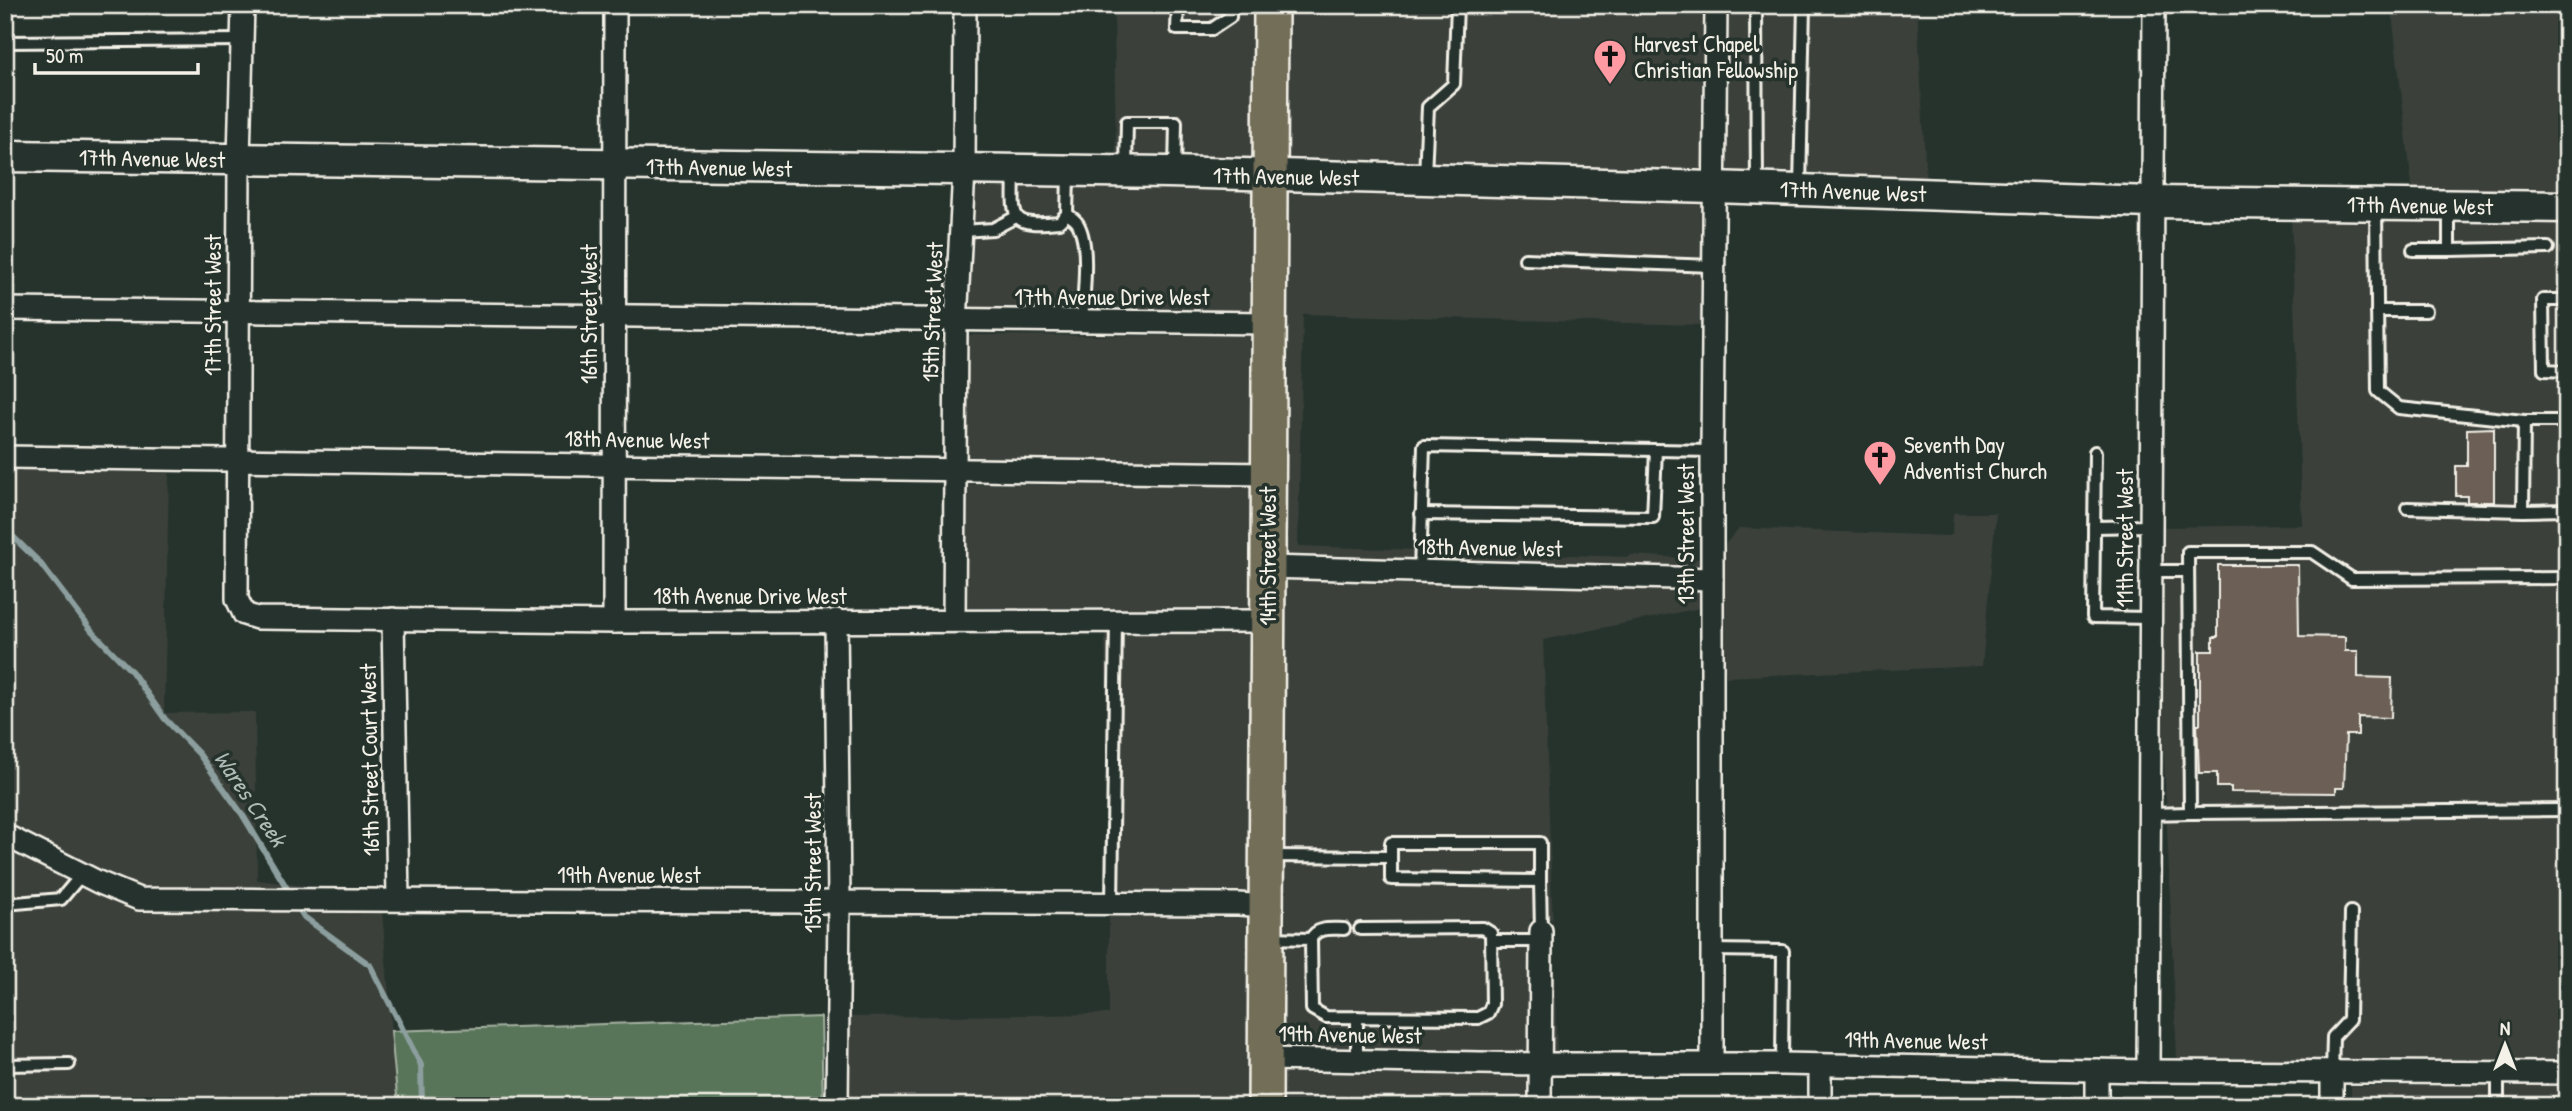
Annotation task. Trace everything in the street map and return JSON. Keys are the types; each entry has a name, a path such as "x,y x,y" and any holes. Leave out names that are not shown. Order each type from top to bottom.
{"main road":[{"name":"14th Street West","path":"1265,1106 1271,5"}],"street":[{"name":"17th Street West","path":"239,606 239,159 243,5"},
{"name":"16th Street West","path":"614,622 615,5"},
{"name":"15th Street West","path":"954,620 956,323 964,170 965,5"},
{"name":"13th Street West","path":"1712,1063 1712,451 1716,5"},
{"name":"11th Street West","path":"2148,1071 2154,5"},
{"name":"17th Avenue West","path":"5,156 1126,172 1757,188 2151,202 2567,207"},
{"name":"17th Avenue Drive West","path":"5,309 239,310 956,323 1269,323"},
{"name":"18th Avenue West","path":"5,457 1268,474"},
{"name":"18th Avenue West","path":"1267,567 1712,579"},
{"name":"18th Avenue Drive West","path":"239,606 244,614 257,618 614,622 1267,621"},
{"name":"16th Street Court West","path":"393,619 398,899"},
{"name":"15th Street West","path":"836,620 839,901 836,1106"},
{"name":"19th Avenue West","path":"5,835 139,899 1112,903 1266,922"},
{"path":"1540,1106 1541,936"},
{"name":"19th Avenue West","path":"1265,1059 1540,1064 1782,1063 2332,1073 2567,1073"},
{"path":"1820,1065 1820,1106"},
{"path":"2096,1106 2097,1070"},
{"path":"2332,1073 2332,1106"}],"lane":[{"path":"1178,5 1177,29 1212,29 1230,17 1231,5"},
{"path":"1425,179 1428,107 1454,84 1457,5"},
{"path":"1756,5 1757,188"},
{"path":"1800,190 1804,5"},
{"path":"5,42 242,40"},
{"path":"1126,172 1127,122 1176,122 1174,173"},
{"path":"1014,170 1013,211 1016,217 1027,223 1041,224 1059,222 1067,214 1068,171"},
{"path":"2376,205 2378,391 2399,408 2524,421 2567,421"},
{"path":"2449,205 2449,250"},
{"path":"1067,214 1077,221 1082,235 1082,323"},
{"path":"961,231 993,229 1016,217"},
{"path":"2413,250 2548,248"},
{"path":"1525,259 1713,266"},
{"path":"2567,300 2543,300 2544,370 2567,371"},
{"path":"2377,311 2426,311"},
{"path":"2522,511 2524,421"},
{"path":"1420,571 1424,446 1712,451"},
{"path":"1422,514 1653,517 1656,450"},
{"path":"2095,452 2093,617 2150,618"},
{"path":"2407,508 2567,510"},
{"path":"2094,527 2150,526"},
{"path":"2190,813 2188,552 2312,552 2352,579 2567,578"},
{"path":"2150,571 2188,571"},
{"path":"1112,903 1116,620"},
{"path":"2149,814 2567,810"},
{"path":"1492,941 1541,936 1540,842 1391,843 1391,879 1540,881"},
{"path":"1266,856 1391,857"},
{"path":"5,904 61,900 82,874"},
{"path":"2332,1073 2333,1037 2350,1020 2351,912"},
{"path":"1266,922 1311,939"},
{"path":"1344,929 1321,929 1313,934 1312,1009 1326,1017 1478,1018 1488,1013 1492,1004 1491,933 1483,928 1360,929"},
{"path":"1712,950 1783,951 1782,1063"},
{"path":"1357,1017 1357,1061"},
{"path":"5,1065 69,1064"},
{"path":"2498,1073 2498,1106"}],"shaded area":[{"path":"1114,5 1259,5 1258,162 1116,159"},
{"path":"1282,5 1704,5 1702,174 1281,163"},
{"path":"1727,5 1917,5 1926,181 1725,174"},
{"path":"2391,5 2567,5 2567,194 2413,194"},
{"path":"974,182 1258,187 1257,310 968,310"},
{"path":"1281,188 1702,199 1701,325 1303,314 1298,546 1630,555 1700,559 1700,566 1278,555"},
{"path":"2291,217 2567,219 2567,1060 2177,1059 2161,687 2161,527 2302,525"},
{"path":"967,335 1257,336 1257,461 966,459"},
{"path":"5,469 169,473 164,713 255,712 257,880 306,886 141,887 5,822"},
{"path":"965,484 1257,486 1256,608 965,608"},
{"path":"1953,513 1996,513 1982,666 1726,677 1723,654 1723,547 1739,528 1947,536 1952,535"},
{"path":"1278,580 1700,591 1700,608 1543,640 1557,1051 1551,1051 1552,919 1530,919 1529,1051 1276,1047"},
{"path":"1105,633 1256,633 1255,893 1109,890"},
{"path":"5,849 94,894 139,912 382,911 398,1106 5,1106"},
{"path":"1109,916 1255,918 1254,1106 848,1106 849,1017 1109,1014"},
{"path":"1276,1072 1529,1076 1528,1106 1276,1106"},
{"path":"2351,1086 2567,1086 2567,1106 2351,1106"}],"green space":[{"path":"821,1017 823,1106 398,1106 391,1031"}],"building":[{"path":"2494,428 2494,502 2467,502 2467,496 2456,496 2456,466 2467,466 2467,429"},
{"path":"2218,565 2298,565 2299,636 2345,637 2345,651 2358,651 2358,677 2392,678 2391,718 2358,717 2358,735 2346,735 2344,788 2336,788 2336,793 2231,792 2231,787 2217,787 2217,773 2199,773 2197,724 2200,724 2200,651 2213,651 2213,637 2218,637"}],"waterway":[{"name":"Wares Creek","path":"5,529 40,563 92,631 132,672 165,719 199,754 242,814 291,895"},
{"name":"Wares Creek","path":"296,904 304,917 370,965 421,1065 422,1106"}],"place":[{"name":"Harvest Chapel Christian Fellowship","path":"1610,86"},
{"name":"Seventh Day Adventist Church","path":"1880,487"}]}
